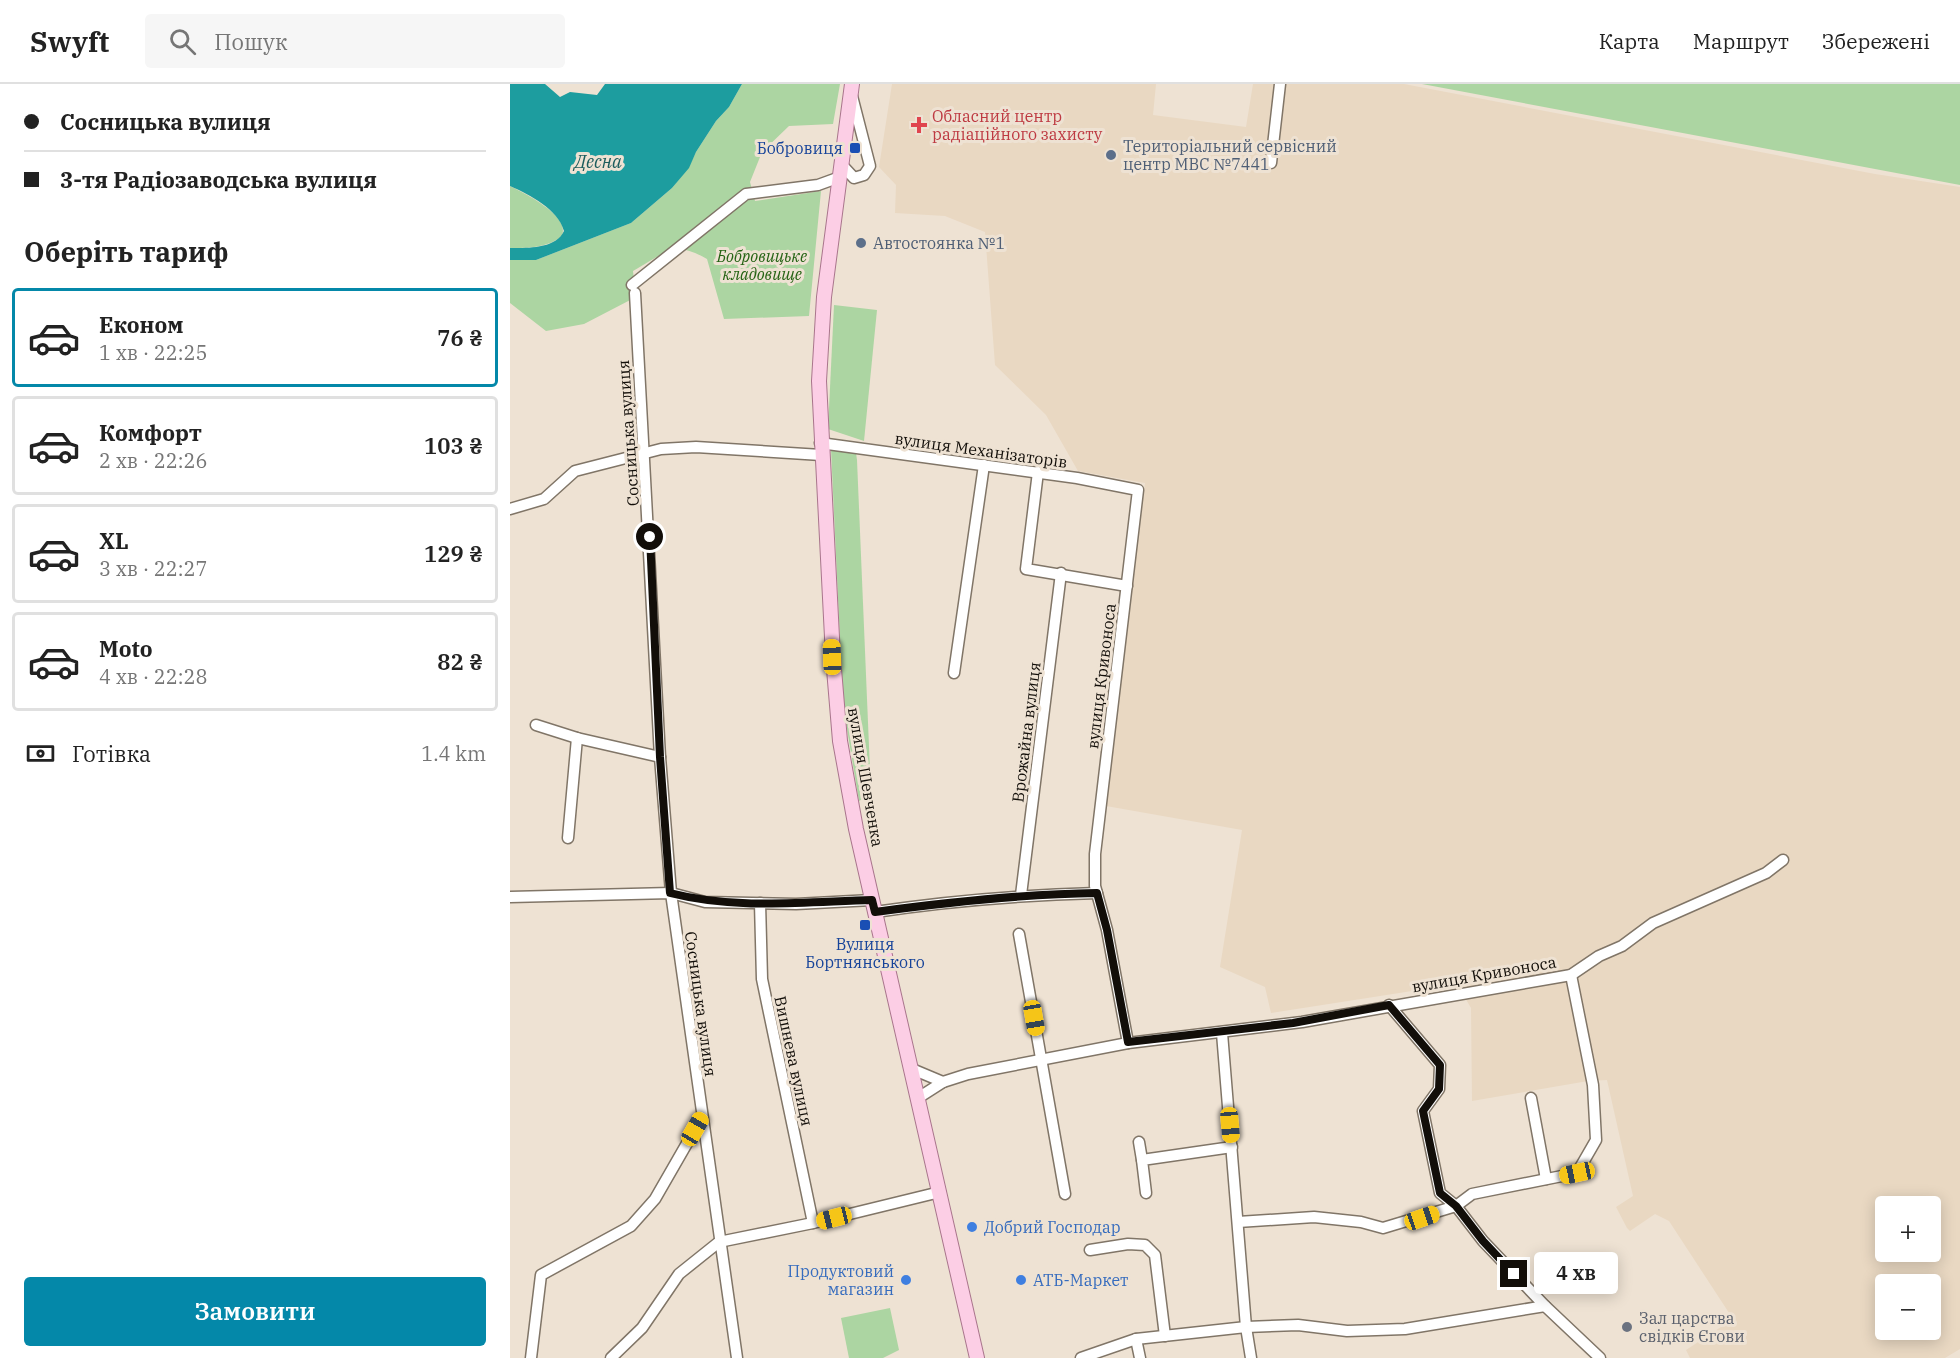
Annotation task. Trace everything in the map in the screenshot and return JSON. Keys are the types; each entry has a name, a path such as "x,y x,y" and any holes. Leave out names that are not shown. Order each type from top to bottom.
{"main road":[{"name":"вулиця Шевченка","path":"851,88 824,297 819,381 820,448 840,741 874,906 977,1358"}],"street":[{"path":"1271,163 1280,84"},
{"path":"841,170 854,178 864,175 870,166 851,88"},
{"name":"Сосницька вулиця","path":"737,1358 670,893 660,757 645,453 633,289 746,194 818,184 841,170"},
{"name":"вулиця Механізаторів","path":"510,509 544,499 575,471 645,453 696,447 820,448 1038,472 1138,490"},
{"path":"954,673 984,465"},
{"path":"1038,472 1026,569 1061,573 1127,586"},
{"name":"вулиця Кривоноса","path":"1128,1042 1107,930 1097,893 1095,854 1138,490"},
{"name":"Врожайна вулиця","path":"1021,895 1061,573"},
{"path":"537,724 578,738 660,757"},
{"path":"568,838 578,738"},
{"name":"вулиця Кривоноса","path":"918,1098 943,1082 1128,1042 1222,1033 1475,993 1570,975 1599,956 1622,946 1653,923 1766,873 1783,860"},
{"path":"510,897 670,893 705,902 874,906 1021,895 1097,893"},
{"name":"Вишнева вулиця","path":"760,903 762,979 813,1223"},
{"path":"1019,934 1065,1194"},
{"path":"1238,1222 1314,1217 1361,1222 1383,1228 1456,1206 1472,1194 1577,1173 1596,1140 1593,1086 1570,975"},
{"path":"1389,1005 1440,1065 1439,1089 1423,1111 1440,1193 1456,1206 1483,1241 1545,1306 1600,1358"},
{"path":"1222,1033 1246,1327 1251,1358"},
{"path":"912,1069 943,1082"},
{"path":"1532,1098 1546,1179"},
{"path":"531,1358 541,1275 631,1226 656,1199 701,1119"},
{"path":"1139,1142 1146,1193"},
{"path":"1142,1160 1232,1148"},
{"path":"611,1358 642,1328 679,1274 719,1242 813,1223 940,1192"},
{"path":"1090,1250 1128,1244 1145,1245 1155,1255 1165,1336"},
{"path":"1080,1358 1136,1339 1246,1327 1298,1325 1347,1331 1405,1329 1545,1306"},
{"path":"1136,1339 1140,1358"}],"shaded area":[{"path":"892,84 1156,84 1153,115 1246,127 1253,84 1404,84 1875,174 1960,187 1960,1349 1945,1358 1690,1358 1686,1350 1733,1319 1669,1221 1655,1214 1630,1231 1627,1228 1616,1207 1633,1196 1607,1080 1588,1081 1472,1101 1471,1008 1457,984 1271,1013 1265,987 1220,967 1242,830 1106,806 1145,483 1078,471 1046,415 995,365 985,232 945,216 895,213 896,185 879,167"}],"green space":[{"name":"Бобровицьке кладовище","path":"742,84 840,84 833,124 789,126 762,152 750,182 755,201 821,191 809,316 724,319 707,259 685,250 661,254 633,271 636,297 584,324 546,331 510,303 510,260 536,260 631,223 672,188 688,168 696,152 716,121 729,107"},
{"path":"1422,84 1960,84 1960,185"},
{"path":"510,186 553,213 563,228 562,236 544,245 510,248"},
{"path":"834,305 877,310 864,441 828,429"},
{"path":"831,449 856,453 857,460 871,794 859,801 843,705"},
{"path":"890,1308 899,1350 883,1358 849,1358 841,1318"}],"water":[{"name":"Десна","path":"510,84 545,84 560,97 570,92 597,95 605,84 742,84 729,107 716,121 696,152 689,168 672,188 631,223 536,260 510,260 510,248 548,244 560,237 564,231 550,209 510,186"}],"place":[{"name":"Обласний центр радіаційного захисту","path":"919,125"},
{"name":"Бобровиця","path":"855,148"},
{"name":"Територіальний сервісний центр МВС №7441","path":"1111,155"},
{"name":"Автостоянка №1","path":"861,243"},
{"name":"Вулиця Бортнянського","path":"865,925"},
{"name":"Добрий Господар","path":"972,1227"},
{"name":"Продуктовий магазин","path":"906,1280"},
{"name":"АТБ-Маркет","path":"1021,1280"},
{"name":"Зал царства свідків Єгови","path":"1627,1327"}],"route":[{"path":"650,537 660,757 667,825 670,893 705,902 796,904 872,900 875,912 953,900 1024,894 1097,893 1107,930 1128,1042 1302,1022 1332,1014 1389,1005 1440,1065 1439,1089 1423,1111 1440,1193 1456,1206 1457,1211 1514,1274"}]}
